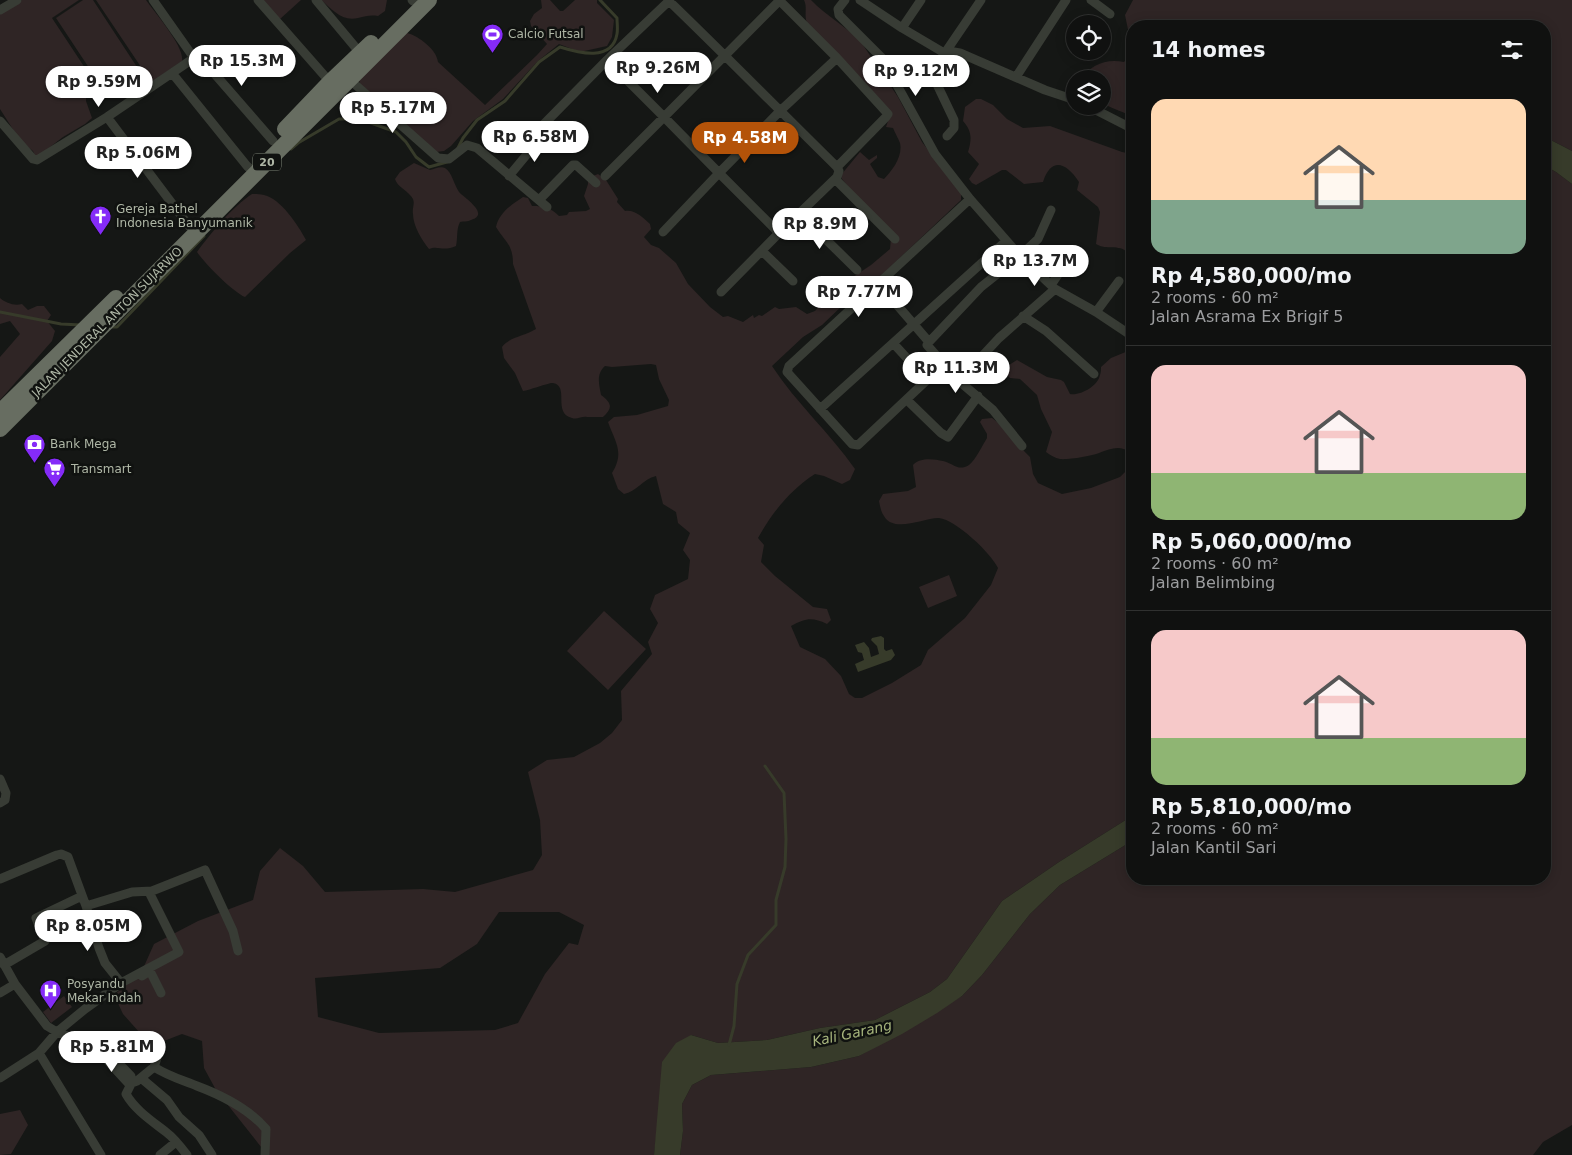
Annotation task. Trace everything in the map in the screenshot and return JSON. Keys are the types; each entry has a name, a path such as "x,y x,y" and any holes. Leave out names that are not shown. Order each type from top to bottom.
{"highway":[{"name":"JALAN JENDERAL ANTON SUJARWO","path":"0,412 92,330 251,170 273,141 330,82 417,0"},
{"name":"JALAN JENDERAL ANTON SUJARWO","path":"0,429 188,226 350,80 417,0"}],"street":[{"path":"0,10 18,0"},
{"path":"153,0 194,58 206,64 273,141"},
{"path":"258,0 330,82"},
{"path":"316,0 360,54"},
{"path":"510,176 543,135 545,131 544,124 669,0 839,171 835,178 800,214 721,292"},
{"path":"605,176 780,0 888,114 837,167"},
{"path":"845,0 838,9 839,15 877,52 887,66 928,144 970,199 1020,256 1053,287 1126,332"},
{"path":"860,0 946,54 960,53 1066,96"},
{"path":"902,28 920,0"},
{"path":"947,136 954,128 954,120 933,74 937,62 946,54 981,0"},
{"path":"1016,77 1066,0"},
{"path":"1091,0 1110,14"},
{"path":"0,121 33,159 37,160 107,117 194,58"},
{"path":"662,232 780,111 837,58"},
{"path":"607,60 779,234"},
{"path":"172,74 251,170"},
{"path":"350,80 438,158 449,158 467,145 476,148 547,206"},
{"path":"1106,115 1126,125"},
{"path":"107,117 188,226"},
{"path":"539,200 573,165 576,165 596,183"},
{"path":"835,178 896,239"},
{"path":"893,343 927,380 858,444 852,444 786,369 970,199"},
{"path":"1022,446 993,410 959,381 927,345 981,287 1038,239 1051,210"},
{"path":"800,214 857,270"},
{"path":"820,409 1006,241"},
{"path":"762,251 793,282"},
{"path":"959,381 999,338 1053,287 1072,254"},
{"path":"1096,312 1119,281"},
{"path":"879,284 929,342"},
{"path":"1023,316 1046,331 1094,374"},
{"path":"907,400 941,433 948,437 978,396"},
{"path":"0,778 7,795 6,800 0,803"},
{"path":"1,877 62,854 68,857 105,963 123,982"},
{"path":"86,906 132,892 146,890 149,892 205,870 233,931 238,951"},
{"path":"0,1079 39,1053 57,1032 123,982 179,952 149,892"},
{"path":"82,896 36,918 45,941 2,961 14,984 42,1021 57,1032 101,1050 105,1058 126,1082 141,1078 154,1066 157,1058 152,1052"},
{"path":"123,982 132,981 149,972 161,993"},
{"path":"0,993 14,984"},
{"path":"39,1053 101,1155"},
{"path":"154,1066 172,1077 218,1095 244,1111 263,1126 267,1133 264,1155"},
{"path":"141,1078 167,1100 179,1117 198,1135 212,1155"},
{"path":"131,1080 126,1094 128,1097 139,1110 176,1142 187,1155"},
{"path":"196,1085 206,1084 218,1089 256,1113"},
{"path":"160,1155 176,1142"}],"shaded area":[{"path":"22,0 79,0 52,18 89,74 92,82 86,95 86,101 92,118 36,158 33,151 21,142 0,109 0,14"},
{"path":"83,0 93,0 137,67 103,89 56,18"},
{"path":"96,0 146,0 179,47 182,61 136,93 123,97 119,91 127,79 141,67"},
{"path":"261,0 301,0 280,19"},
{"path":"321,0 387,0 385,11 378,16 352,19 338,14"},
{"path":"541,0 550,0 560,11 563,11 575,0 597,0 597,3 614,20 612,37 607,46 580,52 559,44 538,61 503,99 473,121 451,146 444,151 436,152 360,84 359,80 393,42 407,33 427,44 437,57 438,62 485,105 547,44 531,26 530,21 534,14 542,8"},
{"path":"804,0 811,0 861,42 898,97 922,142 961,193 961,200 869,287 844,304 822,325 803,337 772,366 781,380 855,469 850,480 842,484 815,474 798,487 775,511 758,538 764,545 761,562 813,607 827,609 831,620 827,624 809,619 791,626 800,647 825,659 841,676 849,694 855,698 862,698 892,683 921,665 928,650 965,618 991,585 998,568 988,554 972,538 946,520 933,518 895,524 884,516 879,501 883,494 908,491 916,487 913,465 916,462 931,459 947,462 962,468 969,465 987,438 987,434 980,422 982,419 992,418 1014,435 1030,457 1033,474 1038,483 1062,494 1091,488 1120,477 1126,471 1126,820 1002,901 947,979 930,992 875,1020 820,1028 767,1040 718,1043 691,1035 660,1103 654,1155 264,1155 265,1152 216,1090 204,1068 202,1041 182,1034 164,1041 148,1042 123,1014 114,995 141,973 154,944 198,921 253,900 260,871 280,848 303,866 325,892 423,889 455,892 533,870 542,855 540,820 528,772 547,760 574,757 600,743 612,733 622,720 621,691 652,654 648,642 658,623 650,609 655,595 688,579 690,560 683,550 690,533 678,523 676,512 663,504 656,476 624,494 618,489 612,473 618,459 618,447 608,422 614,417 637,415 668,406 669,400 659,379 656,365 605,366 600,372 599,383 601,395 609,403 610,408 603,417 574,418 566,415 563,411 560,389 558,385 553,383 523,391 515,373 504,358 502,347 509,341 536,329 513,264 512,252 496,227 506,210 523,197 528,198 532,206 547,208 559,216 567,215 569,212 590,209 584,196 588,181 598,174 606,180 618,199 617,202 625,211 635,213 650,224 651,229 644,237 651,245 659,248 676,263 688,284 710,307 723,317 728,316 743,322 753,315 754,318 759,315 762,316 775,307 779,309 796,307 807,314 815,311 827,298 822,288 823,285 831,280 838,287 871,265 890,249 891,238 842,179 841,175 860,152 869,160 877,155 877,158 870,164 878,177 884,179 896,162 901,148 893,128 886,127 889,118 808,25","holes":["499,912 559,912 584,925 578,945 569,943 545,974 518,1023 495,1030 379,1033 318,1017 315,978 440,968 477,944"]},
{"path":"1133,0 1572,0 1572,151 1551,140 1551,20 1126,20 1125,15"},
{"path":"1126,60 1126,114 1111,107 1111,70 1089,70 1105,62 1124,62"},
{"path":"976,99 981,99 993,105 1007,119 1023,128 1050,126 1126,153 1126,251 1096,244 1100,212 1098,207 1077,190 1079,182 1064,167 1054,166 1046,174 1043,182 1024,184 1006,170 1002,170 976,185 972,183 969,179 979,164 968,152 970,135 963,121 965,107"},
{"path":"414,163 430,170 439,167 445,168 459,192 477,210 478,214 476,217 460,222 456,246 429,249 418,233 413,219 413,199 395,179 400,172"},
{"path":"1551,169 1556,172 1572,184 1572,1125 1543,1142 1533,1155 680,1155 683,1131 682,1104 692,1085 711,1075 811,1067 859,1056 962,996 982,975 1030,914 1060,885 1126,845 1126,885 1551,885"},
{"path":"252,194 270,197 283,207 294,220 306,240 245,297 220,277 197,252 230,213"},
{"path":"0,298 10,304 22,304 28,310 37,306 44,306 51,315 47,321 55,331 52,341 0,400 0,357 20,334 10,321 0,324"},
{"path":"1126,352 1126,450 1116,448 1091,455 1064,459 1056,458 1046,452 1052,432 1041,409 1037,395 1020,379 1010,378 1007,375 1009,365 1017,360 1047,377 1061,380 1070,394 1074,394 1083,392 1096,383 1101,373 1101,367 1111,358"},
{"path":"949,575 957,596 928,608 919,587"},
{"path":"604,611 646,649 608,690 567,651"},
{"path":"64,996 72,1007 51,1023 43,1012"},
{"path":"20,1110 28,1125 11,1154 0,1155 0,1114"}],"water":[{"path":"1551,140 1572,151 1572,184 1551,169"},
{"path":"881,636 884,638 884,649 886,651 892,649 895,655 891,660 858,672 855,664 864,660 862,653 858,652 855,645 864,642 869,648 871,657 879,654 877,646 871,640"},
{"name":"Kali Garang","path":"1126,820 1126,845 1060,885 1030,914 982,975 962,996 902,1034 859,1056 811,1067 711,1075 692,1085 682,1104 683,1131 680,1155 654,1155 662,1062 676,1043 691,1035 718,1043 767,1040 820,1028 875,1020 930,992 947,979 1002,901"}],"waterway":[{"path":"458,148 477,120 505,101 539,62 560,47 585,53 602,52 609,49 614,43 617,34 617,18 600,0"},
{"path":"291,149 339,119 360,119 396,132 406,142 416,157 429,167 447,162"},
{"path":"109,327 117,327 204,236"},
{"path":"0,312 61,324 81,325"},
{"path":"729,1045 734,1026 737,984 748,955 776,925 776,900 785,867 784,793 765,766"}],"place":[{"name":"Calcio Futsal","path":"492,53"},
{"name":"Gereja Bathel Indonesia Banyumanik","path":"100,235"},
{"name":"Bank Mega","path":"34,463"},
{"name":"Transmart","path":"55,488"},
{"name":"Posyandu Mekar Indah","path":"51,1010"}]}
